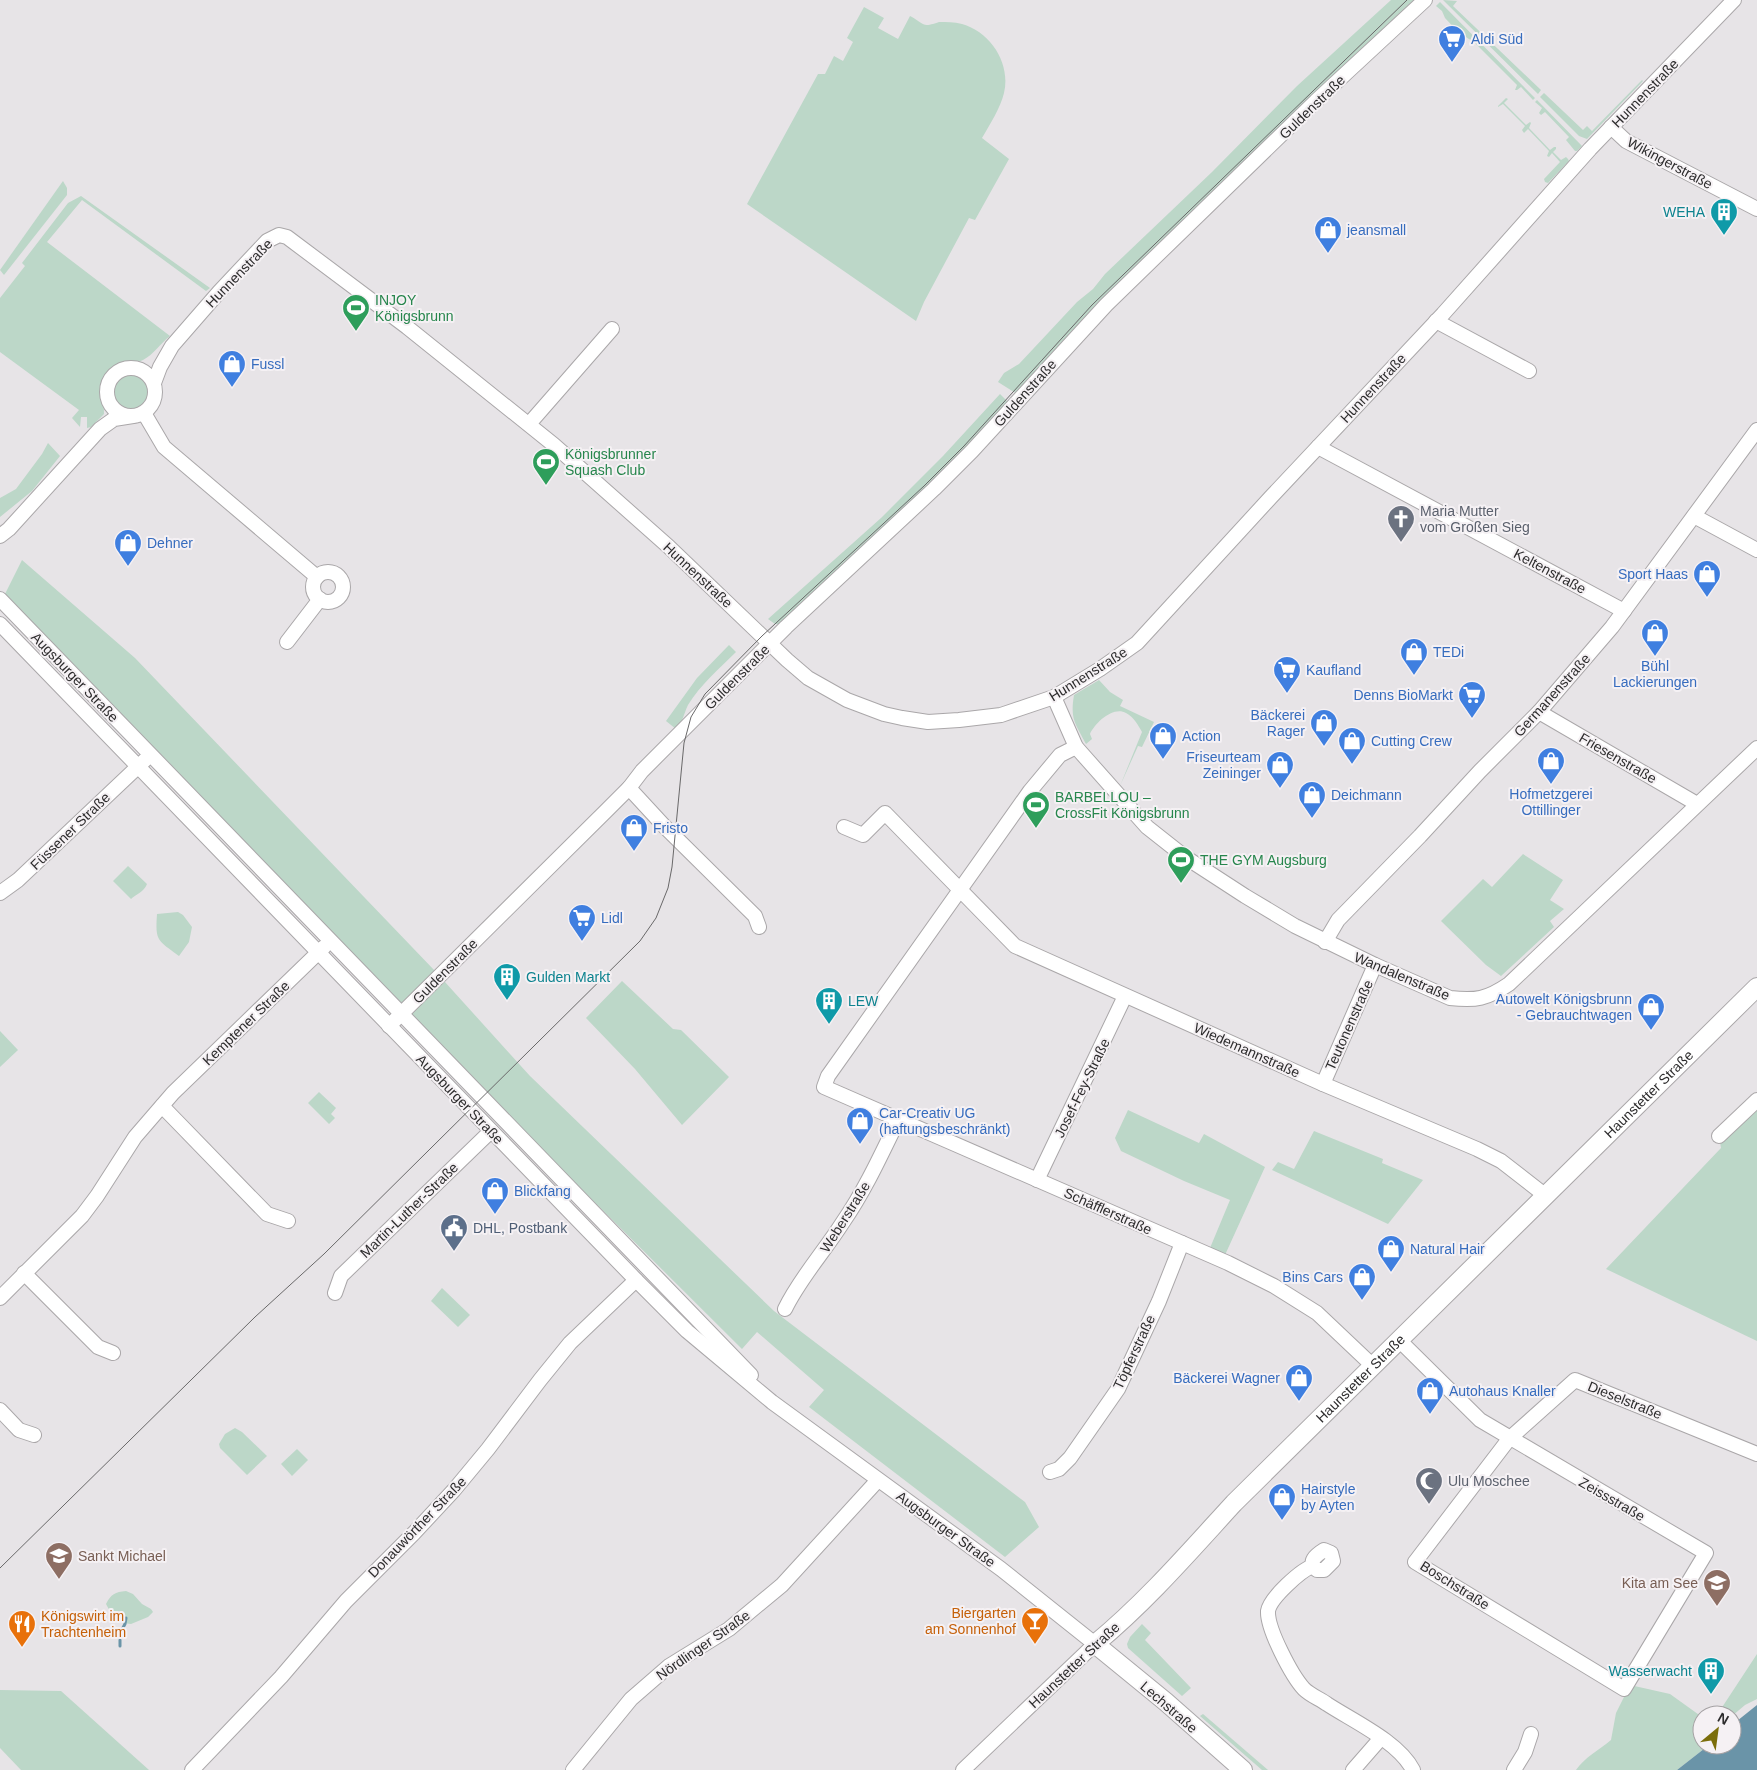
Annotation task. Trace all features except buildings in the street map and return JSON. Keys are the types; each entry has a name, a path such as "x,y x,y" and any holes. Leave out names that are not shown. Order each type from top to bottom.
{"main road":[{"name":"Haunstetter Straße","path":"1096,1644 1113,1630 1234,1503 1398,1340 1754,996"},
{"name":"Lechstraße","path":"1096,1644 1166,1702 1243,1770"}],"street":[{"name":"Guldenstraße","path":"389,1026 629,788 642,771 770,643 972,451 1106,305 1316,101 1425,0"},
{"name":"Hunnenstraße","path":"100,429 108,411 107,388 115,374 125,369 136,369 153,360 172,346 266,241 273,236 282,235 402,323 529,424 662,541 808,678 826,689 868,708 902,718 936,721 1001,715 1054,697 1100,669 1137,643 1436,321 1611,127 1734,0"},
{"name":"Wikingerstraße","path":"1611,127 1626,141 1757,209"},
{"path":"1436,321 1529,371"},
{"path":"529,424 612,329"},
{"name":"Hunnenstraße","path":"0,546 4,532 100,429 114,418 138,415 152,405 155,389 154,383 160,367 172,346"},
{"path":"136,369 147,374 154,383"},
{"path":"108,399 113,408 122,415 138,415 164,447 317,578"},
{"name":"Germanenstraße","path":"1325,942 1338,920 1539,712 1624,611 1757,430"},
{"name":"Keltenstraße","path":"1318,447 1624,611"},
{"path":"1694,516 1757,550"},
{"path":"330,572 339,576 343,585 341,594 334,600 324,601 320,599 314,591 314,582 320,574 330,572"},
{"name":"Augsburger Straße","path":"0,599 402,1013 669,1292 795,1418"},
{"path":"287,642 320,599"},
{"name":"Augsburger Straße","path":"0,624 687,1331 724,1364 772,1402 1006,1572 1096,1644"},
{"name":"Wandalenstraße","path":"1054,697 1076,747 1147,827 1185,857 1245,896 1325,942 1450,998 1470,1000 1483,998 1497,992 1508,984 1757,748"},
{"name":"Friesenstraße","path":"1539,712 1697,804"},
{"path":"959,889 1051,763 1060,755 1076,747"},
{"path":"138,767 151,754"},
{"name":"Füssener Straße","path":"0,893 18,880 138,767"},
{"path":"629,788 665,827 756,916 759,927"},
{"name":"Wiedemannstraße","path":"844,827 862,835 885,813 1015,946 1323,1084 1485,1153 1501,1161 1546,1196"},
{"name":"Schäfflerstraße","path":"959,889 828,1076 824,1087 1228,1263 1274,1286 1317,1313 1373,1366"},
{"name":"Kemptener Straße","path":"0,1298 82,1216 135,1137 162,1106 330,940"},
{"name":"Teutonenstraße","path":"1323,1084 1375,965"},
{"name":"Josef-Fey-Straße","path":"1037,1180 1125,996"},
{"path":"1719,1136 1757,1100"},
{"path":"162,1106 267,1214 288,1221"},
{"name":"Weberstraße","path":"785,1309 796,1287 819,1259 866,1186 898,1120"},
{"name":"Martin-Luther-Straße","path":"334,1294 341,1276 491,1131"},
{"name":"Töpferstraße","path":"1050,1472 1059,1469 1070,1458 1118,1389 1159,1301 1182,1244"},
{"path":"24,1273 98,1347 113,1353"},
{"name":"Donauwörther Straße","path":"192,1770 281,1677 346,1601 454,1490 488,1450 570,1343 636,1280"},
{"name":"Zeissstraße","path":"1398,1340 1480,1420 1706,1553 1624,1689"},
{"name":"Dieselstraße","path":"1509,1438 1575,1380 1757,1454"},
{"path":"0,1410 19,1430 34,1435"},
{"name":"Boschstraße","path":"1509,1438 1416,1562 1624,1689"},
{"name":"Nördlinger Straße","path":"573,1770 631,1699 669,1666 730,1629 782,1585 878,1480"},
{"path":"1313,1566 1304,1569 1272,1601 1268,1610 1280,1649 1291,1672 1305,1690 1402,1753 1413,1770"},
{"name":"Haunstetter Straße","path":"963,1770 1096,1644"},
{"path":"1514,1770 1525,1752 1531,1734"},
{"path":"1353,1770 1381,1738"}],"green space":[{"path":"1391,0 1416,0 1017,394 998,382 1004,373 1019,364 1077,302 1093,289 1105,274 1212,172 1297,86"},
{"path":"1443,0 1457,1 1453,6 1541,90 1538,94"},
{"path":"1440,2 1535,98 1533,100 1521,87 1515,90 1517,85 1474,42 1459,33 1436,6"},
{"path":"864,7 884,18 878,28 898,39 910,16 925,25 950,22 972,28 990,42 1001,61 1004,71 1004,93 982,138 1009,159 975,220 969,218 924,302 916,321 747,204 818,74 825,74 834,56 843,61 853,42 847,38"},
{"path":"1642,80 1587,139 1579,136 1540,97 1544,93 1583,130 1587,126 1592,131"},
{"path":"1506,98 1508,99 1504,103 1526,125 1531,123 1529,128 1550,150 1556,147 1553,152 1561,160 1566,157 1569,161 1548,183 1544,179 1560,162 1552,153 1549,157 1547,156 1549,151 1528,129 1524,133 1522,130 1525,126 1503,104 1498,107"},
{"path":"1537,100 1582,146 1577,151 1566,140 1569,137 1545,112 1541,115 1539,113 1542,108 1535,102"},
{"path":"63,181 67,188 67,195 4,275 0,270"},
{"path":"81,196 210,288 206,291 82,200 47,242 170,336 143,360 123,364 109,372 103,391 104,414 91,427 87,428 87,417 81,417 80,427 72,418 79,410 0,352 0,298 25,266 22,263 68,203"},
{"path":"131,374 143,380 149,392 143,404 131,410 119,404 113,392 119,380"},
{"path":"1000,394 1008,402 982,432 926,488 782,624 775,624 768,619 881,518 943,456"},
{"path":"48,443 60,456 32,491 0,517 0,498 16,489"},
{"path":"22,560 135,658 435,971 530,1076 774,1311 1025,1502 1039,1527 1005,1557 809,1407 824,1390 757,1332 742,1349 508,1116 4,596"},
{"path":"729,645 736,652 698,691 688,705 676,729 666,721 697,678"},
{"path":"1099,680 1110,692 1123,700 1120,706 1154,722 1142,747 1138,746 1120,786 1142,732 1137,724 1131,717 1121,711 1110,714 1096,725 1090,734 1092,739 1086,744 1073,716 1074,695"},
{"path":"1523,854 1563,880 1550,900 1564,909 1550,921 1554,927 1501,976 1486,965 1441,921 1483,879 1492,887"},
{"path":"128,866 147,884 142,891 131,899 113,881"},
{"path":"178,912 183,915 192,927 189,942 179,956 159,940 157,930 157,914"},
{"path":"622,981 673,1029 681,1030 729,1077 682,1125 635,1069 586,1018"},
{"path":"0,1031 18,1050 0,1067"},
{"path":"319,1092 336,1108 331,1114 335,1118 329,1124 308,1103"},
{"path":"1757,1101 1757,1341 1606,1269 1721,1148 1719,1136"},
{"path":"1128,1110 1199,1143 1204,1134 1265,1167 1225,1255 1210,1248 1230,1200 1184,1181 1121,1151 1115,1138"},
{"path":"1314,1131 1383,1159 1382,1163 1423,1180 1388,1224 1272,1170 1278,1162 1294,1169"},
{"path":"442,1288 470,1315 458,1327 431,1301"},
{"path":"235,1428 242,1432 267,1456 247,1475 220,1448 219,1444 225,1434"},
{"path":"297,1449 308,1460 292,1476 281,1464"},
{"path":"126,1591 133,1594 153,1612 148,1617 131,1624 123,1623 112,1615 106,1604 114,1594"},
{"path":"1142,1624 1151,1633 1145,1640 1191,1688 1182,1696 1128,1648 1127,1644 1130,1637"},
{"path":"1757,1654 1757,1699 1742,1708 1742,1705 1724,1705"},
{"path":"1630,1685 1670,1694 1692,1710 1692,1755 1696,1755 1677,1770 1576,1770 1587,1758 1611,1740 1616,1713"},
{"path":"0,1690 61,1691 149,1770 21,1770 0,1748"},
{"path":"1203,1714 1268,1770 1262,1770 1200,1716"}],"water":[{"path":"1757,1705 1757,1770 1677,1770 1696,1755 1742,1755 1742,1717"}],"waterway":[{"path":"120,1633 126,1618"},
{"path":"120,1640 120,1646"}],"tram line":[{"path":"0,1568 255,1317 324,1254 640,941 656,918 668,888 672,867 684,743 691,717 705,694 762,636 924,486 964,446 1092,305 1407,0"}],"place":[{"name":"Aldi Süd","path":"1452,63"},
{"name":"WEHA","path":"1724,236"},
{"name":"jeansmall","path":"1328,254"},
{"name":"INJOY Königsbrunn","path":"356,332"},
{"name":"Fussl","path":"232,388"},
{"name":"Königsbrunner Squash Club","path":"546,486"},
{"name":"Maria Mutter vom Großen Sieg","path":"1401,543"},
{"name":"Dehner","path":"128,567"},
{"name":"Sport Haas","path":"1707,598"},
{"name":"Bühl Lackierungen","path":"1655,657"},
{"name":"TEDi","path":"1414,676"},
{"name":"Kaufland","path":"1287,694"},
{"name":"Denns BioMarkt","path":"1472,719"},
{"name":"Bäckerei Rager","path":"1324,747"},
{"name":"Action","path":"1163,760"},
{"name":"Cutting Crew","path":"1352,765"},
{"name":"Hofmetzgerei Ottillinger","path":"1551,785"},
{"name":"Friseurteam Zeininger","path":"1280,789"},
{"name":"Deichmann","path":"1312,819"},
{"name":"BARBELLOU – CrossFit Königsbrunn","path":"1036,829"},
{"name":"Fristo","path":"634,852"},
{"name":"THE GYM Augsburg","path":"1181,884"},
{"name":"Lidl","path":"582,942"},
{"name":"Gulden Markt","path":"507,1001"},
{"name":"LEW","path":"829,1025"},
{"name":"Autowelt Königsbrunn - Gebrauchtwagen","path":"1651,1031"},
{"name":"Car-Creativ UG (haftungsbeschränkt)","path":"860,1145"},
{"name":"Blickfang","path":"495,1215"},
{"name":"DHL, Postbank","path":"454,1252"},
{"name":"Natural Hair","path":"1391,1273"},
{"name":"Bins Cars","path":"1362,1301"},
{"name":"Bäckerei Wagner","path":"1299,1402"},
{"name":"Autohaus Knaller","path":"1430,1415"},
{"name":"Ulu Moschee","path":"1429,1505"},
{"name":"Hairstyle by Ayten","path":"1282,1521"},
{"name":"Sankt Michael","path":"59,1580"},
{"name":"Kita am See","path":"1717,1607"},
{"name":"Biergarten am Sonnenhof","path":"1035,1645"},
{"name":"Königswirt im Trachtenheim","path":"22,1648"},
{"name":"Wasserwacht","path":"1711,1695"}]}
